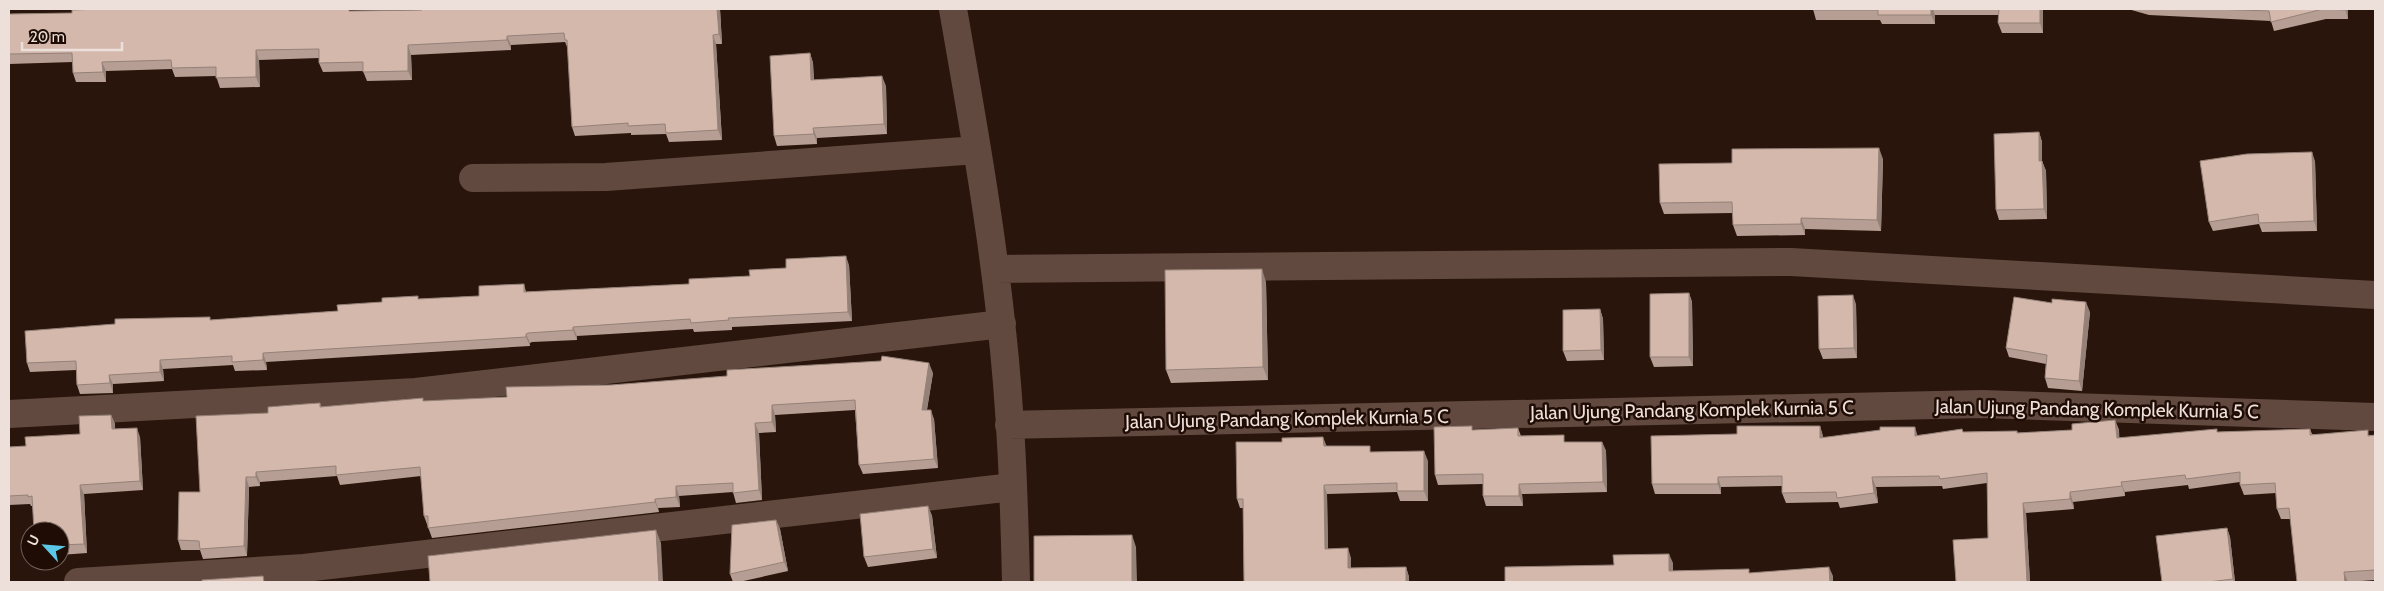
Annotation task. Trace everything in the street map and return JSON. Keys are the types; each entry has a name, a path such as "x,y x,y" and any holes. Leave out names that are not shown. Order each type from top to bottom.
{"street":[{"path":"953,9 977,150 1002,324 1013,487 1016,582"},
{"path":"473,178 606,176 977,150"},
{"path":"995,269 1791,262 2375,295"},
{"path":"9,414 416,392 1002,324"},
{"name":"Jalan Ujung Pandang Komplek Kurnia 5 C","path":"1009,425 1982,404 2375,417"},
{"path":"78,582 304,568 1013,487"}],"building":[{"path":"349,9 349,11 422,9 717,9 719,34 713,35 718,130 666,133 665,124 628,126 628,123 572,127 567,40 565,40 564,33 507,36 507,40 408,45 408,71 363,72 363,62 319,63 319,49 256,50 256,77 216,78 216,67 172,68 171,60 102,62 103,72 73,73 72,53 9,54 9,14 72,13 72,10"},
{"path":"1813,9 1931,9 1931,15 1878,15 1878,10"},
{"path":"1999,9 2040,9 2040,23 1998,23"},
{"path":"2211,9 2323,9 2271,22 2269,11"},
{"path":"810,53 811,80 882,76 884,124 813,128 814,134 774,136 770,56"},
{"path":"2039,132 2039,161 2042,161 2044,209 1996,210 1994,134"},
{"path":"1879,148 1877,220 1801,218 1801,224 1733,225 1732,202 1660,203 1659,164 1732,163 1732,149"},
{"path":"2312,152 2314,221 2259,223 2258,214 2209,222 2200,161 2247,154"},
{"path":"846,256 848,312 728,318 729,320 691,323 690,319 573,327 573,330 528,333 526,337 263,353 263,360 232,362 232,356 160,360 160,372 109,375 110,383 77,385 76,361 27,363 25,331 115,324 115,319 210,317 210,320 338,311 337,305 382,302 382,298 418,296 418,299 479,296 479,286 524,284 524,292 689,284 689,279 750,276 749,270 786,268 786,259"},
{"path":"1262,269 1263,367 1166,370 1165,270"},
{"path":"1689,293 1689,357 1650,357 1650,294"},
{"path":"1853,295 1854,348 1819,349 1818,296"},
{"path":"2014,297 2052,303 2052,299 2086,302 2079,381 2045,378 2047,355 2006,348"},
{"path":"1600,309 1601,350 1563,351 1563,310"},
{"path":"882,356 929,363 922,410 931,410 934,459 859,465 855,400 772,405 772,422 755,423 759,490 733,493 733,483 676,486 676,497 655,499 655,502 428,528 428,516 424,516 420,467 336,475 336,466 256,472 256,477 246,477 244,546 200,549 199,541 178,540 179,492 200,492 196,416 268,413 268,407 320,403 320,407 423,398 423,401 507,397 506,387 611,385 727,376 727,370 881,361"},
{"path":"111,415 112,429 137,428 140,481 80,485 84,544 70,545 70,521 33,521 32,496 9,496 9,447 26,446 25,437 80,434 79,416"},
{"path":"2115,420 2117,438 2217,429 2217,432 2310,429 2310,435 2368,430 2368,436 2375,435 2375,570 2344,572 2345,582 2297,582 2289,508 2277,509 2275,483 2240,485 2240,472 2186,479 2185,475 2121,482 2122,486 2070,492 2070,499 2023,503 2027,582 1956,582 1953,540 1988,538 1987,473 1940,479 1939,476 1872,477 1874,493 1837,498 1836,492 1782,493 1782,476 1718,477 1718,484 1652,484 1651,436 1737,434 1737,426 1820,426 1820,438 1880,430 1880,427 1915,427 1915,436 1962,429 1963,432 2017,431 2017,433 2072,430 2072,424"},
{"path":"1472,426 1472,430 1518,428 1518,436 1564,435 1564,442 1602,442 1603,482 1519,484 1519,496 1483,496 1483,474 1435,475 1434,427"},
{"path":"1323,437 1324,446 1370,446 1370,452 1424,451 1424,491 1397,491 1397,483 1324,485 1325,549 1348,548 1348,568 1406,567 1406,582 1244,582 1243,499 1237,499 1236,442 1282,442 1282,438"},
{"path":"928,506 933,549 864,557 860,514"},
{"path":"776,520 784,562 730,574 732,525"},
{"path":"2227,528 2233,579 2208,582 2162,582 2156,536"},
{"path":"656,530 659,582 430,582 428,556"},
{"path":"1132,535 1132,582 1034,582 1034,536"},
{"path":"1669,554 1669,571 1749,569 1749,573 1829,567 1830,582 1505,582 1505,567 1614,565 1613,555"},
{"path":"263,576 264,582 202,582 202,580"}]}
